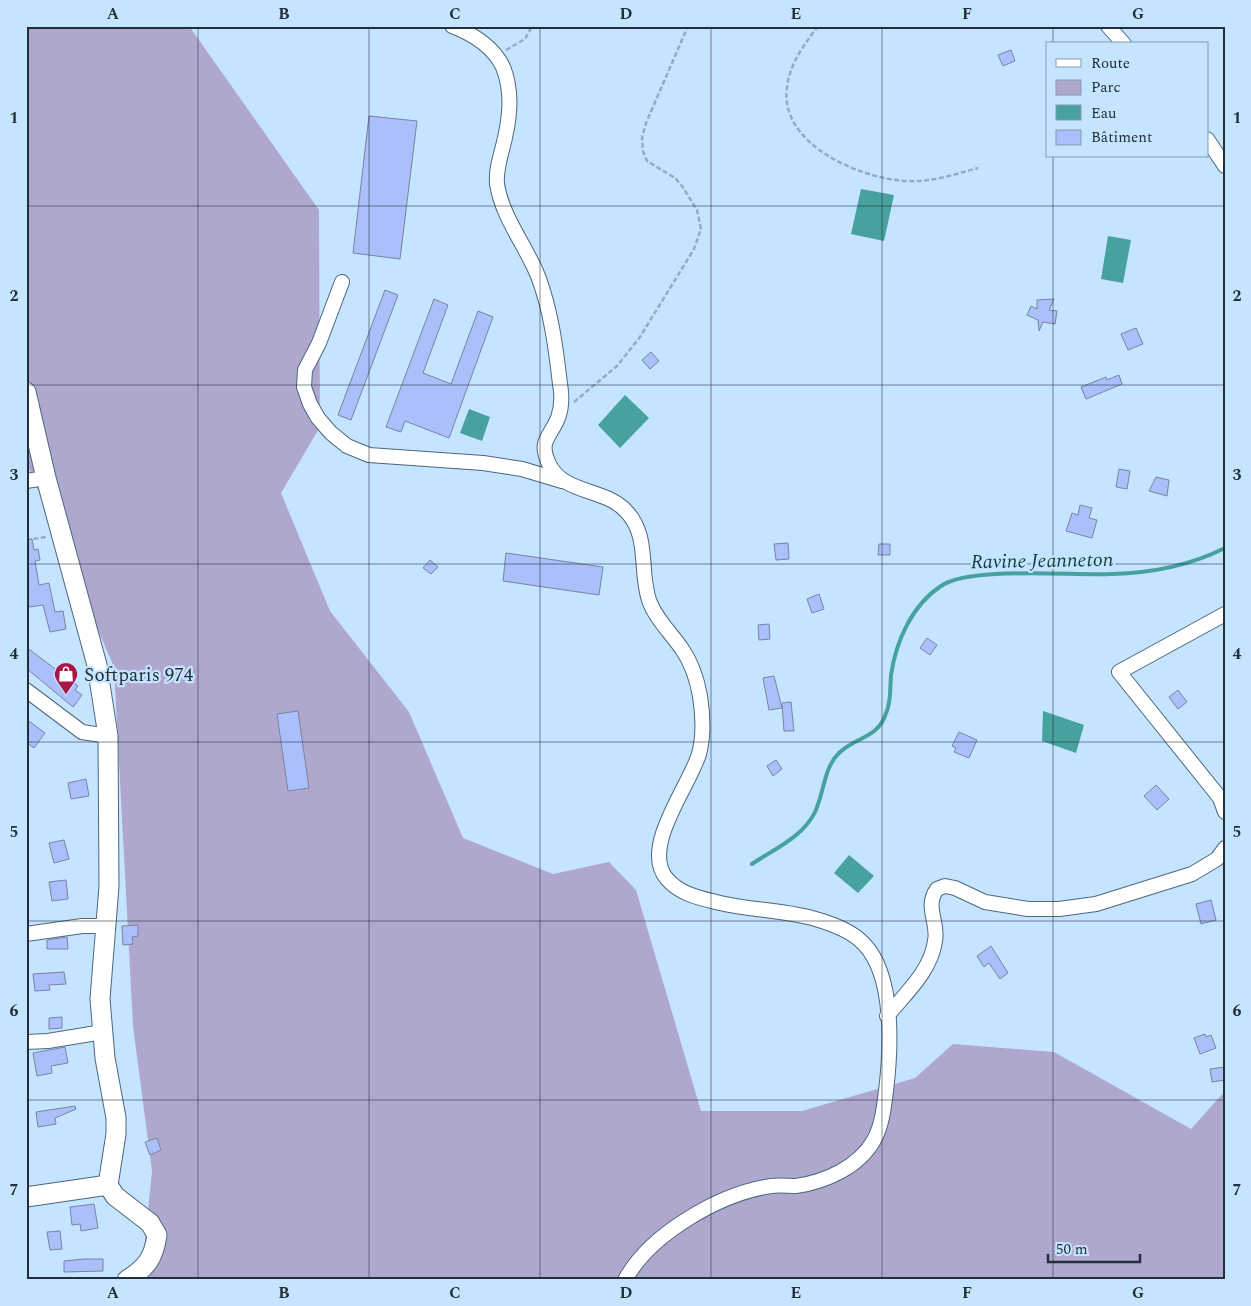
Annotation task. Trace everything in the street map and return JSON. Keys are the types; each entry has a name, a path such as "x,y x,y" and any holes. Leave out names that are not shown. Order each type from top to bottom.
{"street":[{"path":"452,26 471,33 496,56 504,71 508,86 507,129 496,176 504,208 538,276 544,295 561,387 558,417 545,439 544,448 552,470 562,481"},
{"path":"1108,26 1122,42"},
{"path":"1208,140 1225,166"},
{"path":"342,282 319,343 305,370 304,387 310,404 331,432 347,446 369,454 482,463 522,469 562,481 610,499 623,507 633,520 643,549 649,601 688,658 700,696 703,730 700,750 685,787 664,827 659,848 659,862 662,873 669,882 685,894 728,905 810,917 853,934 867,946 877,962 883,979 889,1052 882,1117 874,1142 844,1170 818,1181 797,1186 771,1186 741,1194 684,1222 652,1245 625,1280"},
{"path":"26,392 46,478 97,665 108,736 110,781 108,926 100,999 116,1118 116,1134 108,1185 115,1196 150,1223 157,1235 151,1259 144,1269 127,1280"},
{"path":"26,481 46,478"},
{"path":"1225,614 1119,672 1222,796 1225,812"},
{"path":"26,690 82,732 108,736"},
{"path":"887,1016 918,978 932,954 936,940 930,903 937,889 945,886 955,888 985,902 1028,909 1096,904 1192,874 1217,859 1225,848"},
{"path":"26,934 82,926 108,926"},
{"path":"26,1042 48,1042 103,1032"},
{"path":"26,1196 108,1185"}],"path":[{"path":"496,56 525,39 532,26"},
{"path":"558,417 617,366 640,337 694,249 701,229 697,210 682,186 675,178 647,161 643,151 642,138 646,123 688,26"},
{"path":"818,26 792,65 786,89 788,107 801,136 813,147 844,166 884,177 917,181 978,168"},
{"path":"26,540 62,534"}],"green space":[{"path":"26,26 189,26 319,210 320,427 281,493 330,611 409,712 463,838 553,874 609,862 636,890 701,1111 802,1111 915,1078 953,1044 1054,1052 1191,1129 1225,1091 1225,1280 141,1280 152,1171 133,1026 114,667 26,462"}],"water":[{"path":"861,189 894,195 884,241 851,234"},
{"path":"1108,236 1131,240 1123,283 1101,279"},
{"path":"625,395 649,418 620,448 598,425"},
{"path":"469,409 490,417 482,441 460,433"},
{"path":"1043,711 1084,725 1076,753 1042,741"},
{"path":"849,855 874,876 858,893 834,873"}],"building":[{"path":"1011,50 1015,61 1003,66 998,55"},
{"path":"369,116 417,121 400,259 353,253"},
{"path":"385,290 398,295 351,420 338,415"},
{"path":"434,299 448,305 423,373 451,384 478,311 493,317 449,438 405,421 401,432 386,427"},
{"path":"1054,299 1049,310 1057,311 1055,324 1043,322 1039,331 1038,320 1027,315 1031,306 1037,309 1037,300"},
{"path":"1136,328 1143,344 1128,350 1121,334"},
{"path":"651,352 659,361 650,369 642,360"},
{"path":"1119,375 1122,384 1086,399 1081,387 1106,377 1107,380"},
{"path":"1119,469 1130,471 1127,489 1116,487"},
{"path":"1156,477 1169,480 1167,496 1149,491"},
{"path":"1080,505 1092,508 1089,518 1097,520 1092,538 1066,531 1072,513 1078,515"},
{"path":"26,539 32,539 34,550 38,549 40,560 35,561 39,585 49,583 55,612 63,611 66,629 50,632 43,605 29,607 26,593"},
{"path":"788,543 789,559 776,560 774,544"},
{"path":"879,544 890,544 890,555 878,555"},
{"path":"506,553 603,567 599,595 503,581"},
{"path":"430,560 438,567 431,574 423,568"},
{"path":"819,594 824,609 812,613 807,599"},
{"path":"769,624 770,639 759,640 758,625"},
{"path":"927,638 937,645 930,655 920,648"},
{"path":"26,647 78,686 75,690 82,695 73,707 26,668"},
{"path":"774,676 782,708 769,710 763,678"},
{"path":"1178,690 1187,702 1178,709 1169,697"},
{"path":"791,702 794,731 784,731 782,703"},
{"path":"298,711 309,788 288,791 277,714"},
{"path":"26,719 45,733 34,748 26,742"},
{"path":"959,732 977,740 969,758 954,752 956,748 952,746"},
{"path":"776,760 782,769 773,776 767,766"},
{"path":"86,779 89,796 71,799 68,783"},
{"path":"1156,785 1169,799 1157,810 1144,796"},
{"path":"64,840 69,859 54,863 49,843"},
{"path":"66,880 68,899 52,901 49,882"},
{"path":"1211,900 1216,920 1201,924 1196,904"},
{"path":"138,925 138,936 132,937 133,944 123,945 122,926"},
{"path":"67,937 68,949 47,949 47,940"},
{"path":"991,946 1008,973 1000,979 989,963 984,967 977,956"},
{"path":"64,972 66,984 49,985 50,990 35,991 33,974"},
{"path":"62,1017 62,1028 49,1029 49,1018"},
{"path":"1205,1034 1206,1037 1211,1035 1216,1048 1200,1054 1194,1038"},
{"path":"65,1047 68,1063 51,1066 52,1073 37,1076 33,1053"},
{"path":"1225,1067 1225,1080 1212,1082 1210,1069"},
{"path":"75,1106 76,1109 55,1118 56,1124 38,1127 36,1112"},
{"path":"157,1138 161,1150 150,1155 145,1142"},
{"path":"94,1204 98,1228 81,1231 80,1224 72,1225 70,1207"},
{"path":"60,1231 62,1249 50,1250 47,1232"},
{"path":"103,1259 103,1271 64,1272 64,1261"}],"waterway":[{"name":"Ravine Jeanneton","path":"752,864 787,842 803,829 815,812 827,773 834,759 845,748 877,729 885,716 888,706 893,662 901,637 922,603 941,586 955,580 998,574 1095,574 1156,570 1198,560 1225,548"}],"place":[{"name":"Softparis 974","path":"66,695"}]}
